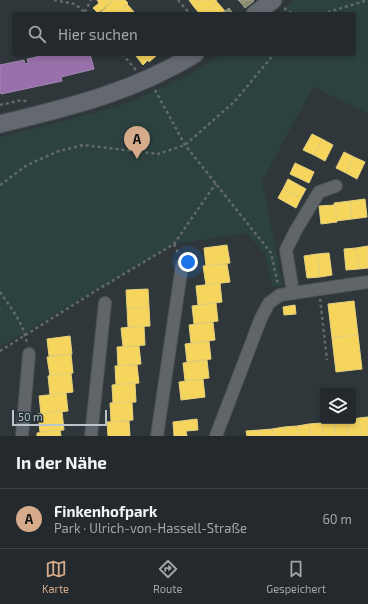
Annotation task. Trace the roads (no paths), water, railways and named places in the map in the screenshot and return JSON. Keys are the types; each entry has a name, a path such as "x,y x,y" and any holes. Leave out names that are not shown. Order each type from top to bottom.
{"street":[{"path":"258,12 273,0"},
{"path":"0,124 90,101 122,91 149,79 191,56"},
{"path":"293,292 286,250 319,192 336,186"},
{"path":"157,436 182,265"},
{"path":"216,436 261,318 269,303 280,295 293,292 368,282"},
{"path":"91,436 105,303"},
{"path":"22,436 29,354"}],"place":[{"name":"Finkenhofpark","path":"137,159"}]}
